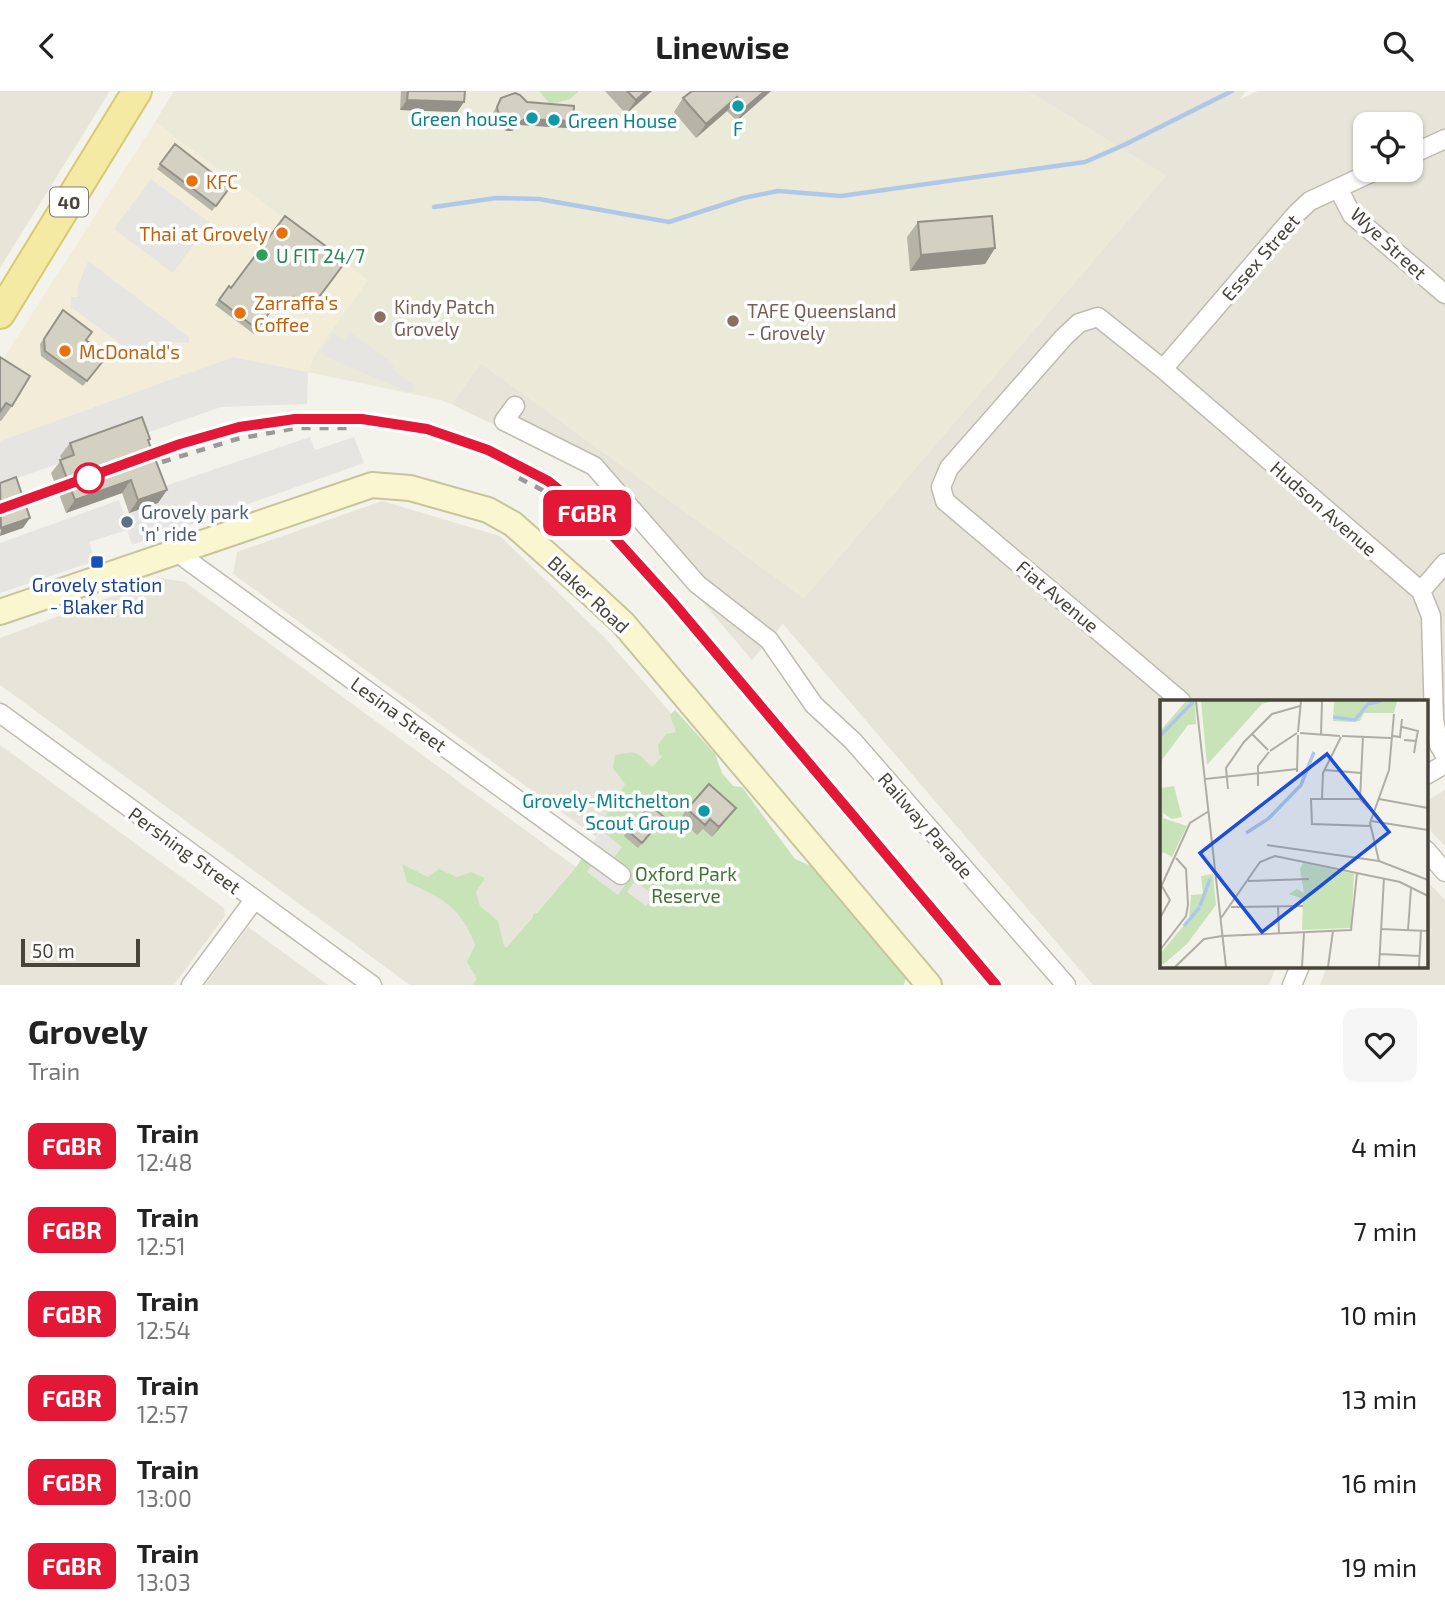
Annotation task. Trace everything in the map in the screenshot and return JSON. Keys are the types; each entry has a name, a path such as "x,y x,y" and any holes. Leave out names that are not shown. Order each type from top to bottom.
{"main road":[{"name":"40","path":"0,314 137,91"}],"street":[{"path":"1423,149 1445,139"},
{"name":"Essex Street","path":"1163,369 1297,213 1310,201 1353,181"},
{"name":"Wye Street","path":"1338,188 1352,215 1445,295"},
{"name":"Hudson Avenue","path":"941,487 950,468 1064,337 1079,323 1098,317 1163,369 1421,591"},
{"name":"Railway Parade","path":"515,406 504,421 594,466 697,584 769,640 814,705 853,741 1066,985"},
{"name":"Blaker Road","path":"0,612 372,485 410,488 488,510 513,524 623,623 929,985"},
{"name":"Fiat Avenue","path":"941,487 945,501 1179,700"},
{"name":"Lesina Street","path":"182,549 186,559 621,875"},
{"path":"1445,563 1421,591 1431,616 1434,720 1439,744 1445,755"},
{"name":"Pershing Street","path":"0,713 372,985"},
{"path":"1428,774 1445,764"},
{"path":"1428,852 1445,871"},
{"path":"191,985 254,900"},
{"path":"1292,985 1300,967"}],"shaded area":[{"path":"0,91 110,91 0,268"},
{"name":"TAFE Queensland - Grovely","path":"174,91 1028,91 1166,176 804,598 481,363 451,404 308,372 315,354 368,280 155,122"},
{"path":"1028,91 1246,91 1240,99 1258,91 1445,91 1445,734 1428,744 1428,700 1160,700 1160,967 1276,967 1269,985 1093,985 783,624 752,660 592,472 451,404 481,363 804,598 1166,176"},
{"path":"155,122 369,280 315,354 308,372 233,357 0,441 0,364"},
{"path":"151,179 210,223 173,273 114,229"},
{"path":"88,261 189,337 189,343 158,341 160,354 155,355 157,363 148,364 71,307 71,297 78,297 77,288"},
{"path":"350,332 395,365 392,369 415,386 411,393 320,352 334,333 344,340"},
{"path":"233,357 308,372 307,404 221,407 0,484 0,441"},
{"name":"Grovely park 'n' ride","path":"310,437 315,450 354,437 364,463 132,545 127,530 89,542 95,561 0,593 0,543 119,500 124,514 158,503 160,502 156,489"},
{"path":"382,501 500,536 606,639 684,728 596,837 233,574 237,552"},
{"path":"161,578 185,582 576,867 475,985 410,985 0,685 0,638"},
{"path":"0,745 224,908 225,916 174,985 0,985"},
{"path":"1445,790 1445,846 1428,828 1428,801"},
{"path":"602,831 622,847 611,861 591,845"},
{"path":"594,862 625,885 618,895 587,872"},
{"path":"635,881 654,895 646,906 627,892"},
{"path":"1428,882 1445,900 1445,985 1320,985 1327,967 1428,967"},
{"path":"248,927 328,985 205,985"}],"green space":[{"path":"539,91 579,91 570,99 550,104"},
{"name":"Oxford Park Reserve","path":"675,710 715,754 722,773 733,786 742,787 795,859 818,869 906,978 904,985 473,985 477,979 467,962 475,945 463,921 449,905 407,882 402,864 428,877 439,869 457,877 471,872 485,878 476,892 480,906 498,921 506,948 576,867 605,826 609,810 625,784 613,768 615,755 636,754 652,767 662,756 659,755 658,745 666,734 676,732 670,715"}],"building":[{"path":"408,91 465,91 464,102 407,100"},
{"path":"627,91 646,91 636,100"},
{"path":"692,91 765,91 746,107 737,97 706,124 683,98"},
{"path":"515,93 527,102 574,106 573,121 525,119 511,124 499,116 497,107 501,98"},
{"name":"KFC","path":"175,144 230,187 216,206 160,164"},
{"path":"285,216 346,261 310,309 294,297 286,307 278,301 257,329 219,300"},
{"path":"992,216 995,248 921,255 918,222"},
{"name":"McDonald's","path":"63,310 92,332 86,340 107,356 87,381 45,351 44,339"},
{"path":"0,357 30,376 12,406 6,403 0,412"},
{"path":"142,417 167,490 138,500 131,480 75,500 60,460 74,455 70,443"},
{"path":"16,477 30,518 1,528 0,483"},
{"path":"709,784 736,808 719,827 710,819 705,825 687,809"},
{"path":"650,805 664,817 642,843 628,831"}],"waterway":[{"path":"434,207 496,198 539,199 669,222 743,198 778,191 841,196 1085,162 1232,91"}],"railway":[{"path":"135,461 201,437 241,427 291,420 339,419 387,423 433,432 478,447 521,468 563,494 618,541 996,985"},
{"path":"162,462 237,439 296,428 353,428"},
{"path":"519,478 542,490 563,506"},
{"path":"0,509 76,483"}],"train":[{"name":"FGBR","path":"0,509 180,444 239,427 295,419 362,419 427,429 488,450 548,481 604,526 672,601 996,985"}],"place":[{"name":"F","path":"738,106"},
{"name":"Green house","path":"532,118"},
{"name":"Green House","path":"554,120"},
{"name":"KFC","path":"192,181"},
{"name":"Thai at Grovely","path":"282,233"},
{"name":"U FIT 24/7","path":"262,255"},
{"name":"Zarraffa's Coffee","path":"240,313"},
{"name":"Kindy Patch Grovely","path":"380,317"},
{"name":"TAFE Queensland - Grovely","path":"733,321"},
{"name":"McDonald's","path":"65,351"},
{"name":"Grovely park 'n' ride","path":"127,522"},
{"name":"Grovely station - Blaker Rd","path":"97,562"},
{"name":"Grovely-Mitchelton Scout Group","path":"704,811"}]}
